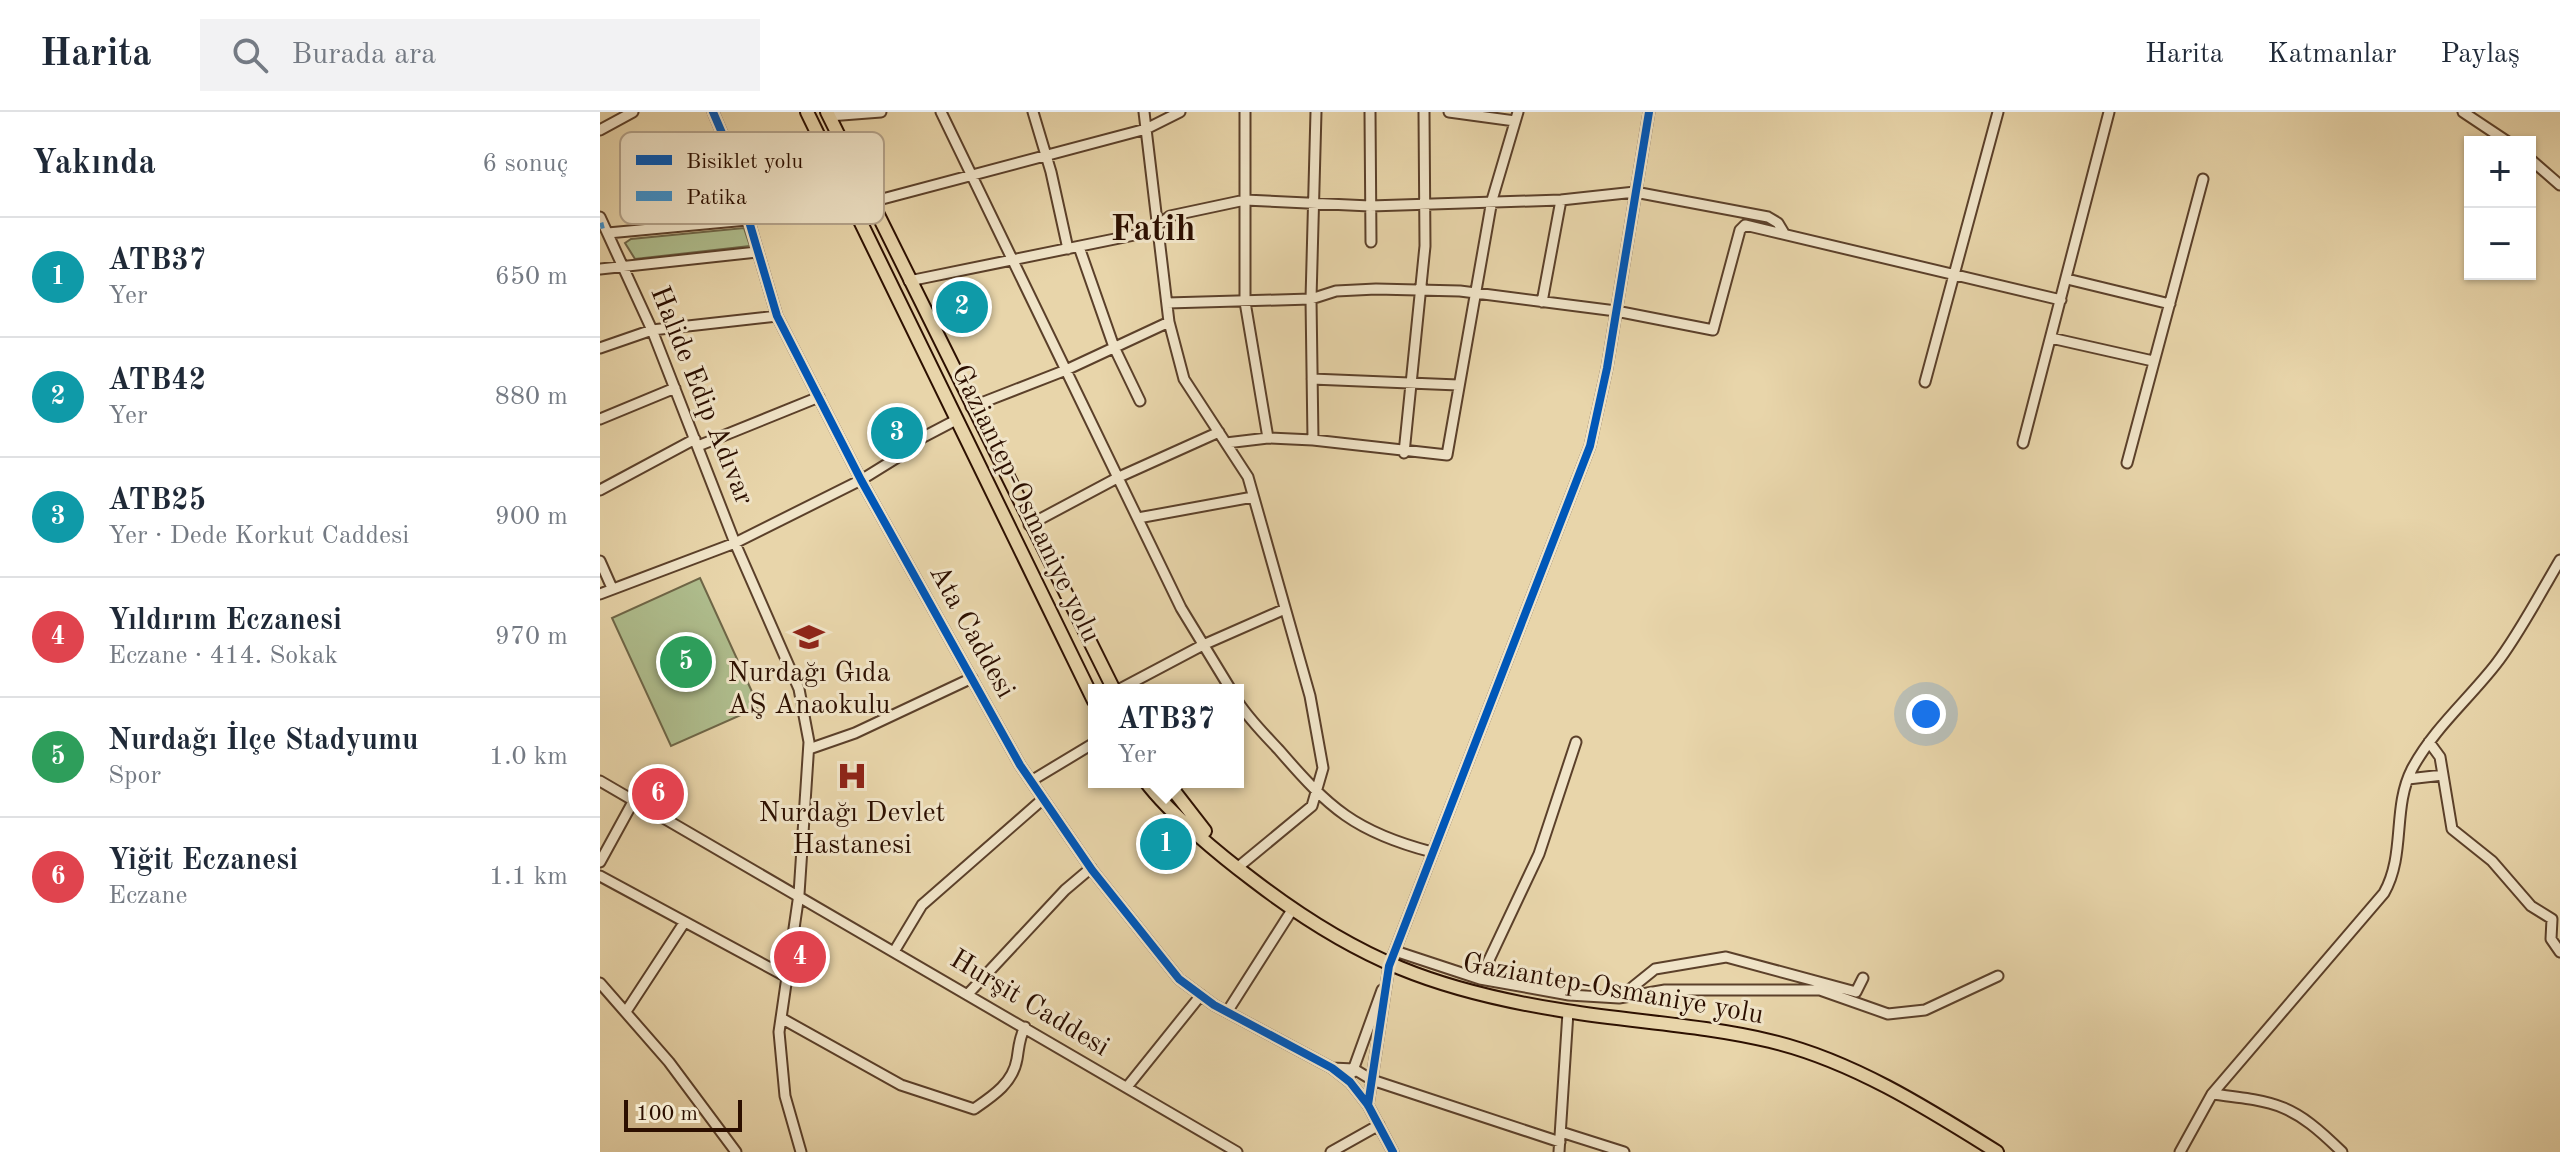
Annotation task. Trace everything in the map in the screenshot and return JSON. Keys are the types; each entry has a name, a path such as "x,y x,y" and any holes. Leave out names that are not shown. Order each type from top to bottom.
{"highway":[{"name":"Gaziantep-Osmaniye yolu","path":"807,112 817,132"},
{"name":"Gaziantep-Osmaniye yolu","path":"828,114 837,132"},
{"name":"Gaziantep-Osmaniye yolu","path":"863,224 1088,689"},
{"name":"Gaziantep-Osmaniye yolu","path":"882,224 1029,525 1113,684"},
{"name":"Gaziantep-Osmaniye yolu","path":"1152,788 1233,865 1292,910 1389,966 1465,991 1568,1012 1770,1041 1823,1058 1952,1124 1997,1152"},
{"name":"Gaziantep-Osmaniye yolu","path":"1172,788 1233,865"}],"street":[{"path":"600,130 633,112"},
{"name":"Ata Caddesi","path":"713,112 722,132"},
{"path":"828,114 881,112"},
{"path":"941,112 1181,608 1227,684"},
{"path":"1033,112 1068,249"},
{"path":"1144,112 1169,322 1184,379 1248,477 1310,696 1323,768 1312,806 1233,865"},
{"path":"884,199 1146,129 1180,112"},
{"path":"1245,112 1245,302 1268,438"},
{"path":"1313,440 1311,299 1316,204 1316,112"},
{"path":"1370,112 1371,242"},
{"path":"1404,453 1425,246 1422,203 1424,112"},
{"path":"1226,443 1268,438 1313,440 1404,453 1447,455 1492,200 1517,117 1449,112"},
{"path":"1368,1105 1389,966 1581,473 1598,414 1649,112"},
{"path":"1925,382 1998,112"},
{"path":"2023,443 2109,112"},
{"path":"2463,112 2499,136"},
{"path":"2536,164 2560,185"},
{"path":"2127,463 2203,179"},
{"path":"909,281 1149,232 1170,216 1245,200 1370,206 1561,200 1635,192 1768,217 1778,223 1784,233"},
{"path":"1542,302 1561,200"},
{"path":"603,225 632,224"},
{"name":"Ata Caddesi","path":"748,224 777,316 861,480 1043,799 1091,868 1179,979 1227,1012 1332,1068 1350,1082 1368,1105 1393,1152"},
{"name":"Halide Edip Adıvar","path":"603,225 652,330 735,543 799,689 809,749 799,894 779,1032 785,1096 801,1152"},
{"path":"1167,303 1311,299 1336,291 1421,289 1474,292 1616,311 1713,330 1741,228 1784,233 2061,300"},
{"path":"1079,247 1114,347 1140,401"},
{"path":"600,269 757,252"},
{"path":"2067,279 2170,304"},
{"path":"600,348 652,330 777,316"},
{"path":"971,407 1066,370 1169,322"},
{"path":"2051,338 2153,361"},
{"path":"1312,379 1458,385"},
{"path":"600,419 675,388"},
{"path":"600,490 697,442 819,397"},
{"path":"600,594 735,543 861,480 903,454 912,443 956,420"},
{"path":"1029,525 1119,477 1219,432"},
{"path":"1138,518 1253,497"},
{"path":"2180,1152 2212,1094 2384,893 2396,859 2401,804 2408,779 2429,742 2498,661 2560,560"},
{"path":"600,561 612,588"},
{"path":"1128,684 1203,645 1285,609"},
{"path":"809,749 871,726 972,678"},
{"path":"1244,709 1315,792 1354,824 1432,852"},
{"path":"1480,979 1539,854 1576,742"},
{"path":"2429,742 2437,751 2452,829 2492,861 2534,909 2552,919 2551,939 2560,952"},
{"path":"1031,781 1088,747"},
{"path":"2408,779 2443,775"},
{"name":"Hurşit Caddesi","path":"600,781 799,894 1237,1152"},
{"path":"895,950 922,905 1043,799"},
{"path":"600,862 634,800"},
{"path":"968,994 1065,890 1091,868"},
{"path":"600,876 785,976"},
{"path":"1227,1012 1292,910"},
{"path":"627,1010 684,923"},
{"path":"1395,951 1480,979 1569,995 1619,998 1665,990 1820,990 1888,1014 1925,1010 1998,976"},
{"path":"1619,998 1655,969 1726,957 1856,992 1863,978"},
{"path":"600,983 627,1010 736,1152"},
{"path":"1350,1082 1375,1001 1384,987"},
{"path":"1127,1087 1201,995"},
{"path":"1560,1142 1568,1012"},
{"path":"781,1018 901,1085 974,1109 1000,1090 1012,1076 1019,1038 1025,1027"},
{"path":"1332,1068 1354,1069 1372,1080 1560,1142 1624,1152"},
{"path":"2212,1094 2271,1102 2293,1109 2342,1152"},
{"path":"1331,1152 1379,1125"}],"green space":[{"path":"744,228 750,246 635,259 625,243 631,239"},
{"path":"700,578 759,707 671,746 612,618"}],"marked path":[{"path":"600,226 604,225"}],"cycle path":[{"path":"713,112 722,132"},
{"path":"1368,1105 1389,966 1590,446 1607,368 1649,112"},
{"path":"750,224 777,316 861,480 1020,765 1092,870 1179,979 1214,1005 1332,1068 1350,1082 1368,1105 1393,1152"}],"place":[{"name":"ATB42","path":"962,307"},
{"name":"ATB25","path":"897,433"},
{"name":"Nurdağı Gıda AŞ Anaokulu","path":"809,637"},
{"name":"Nurdağı İlçe Stadyumu","path":"686,662"},
{"name":"Nurdağı Devlet Hastanesi","path":"852,776"},
{"name":"Yiğit Eczanesi","path":"658,794"},
{"name":"ATB37","path":"1166,844"},
{"name":"Yıldırım Eczanesi","path":"800,957"}],"district":[{"name":"Fatih","path":"1153,231"}]}
